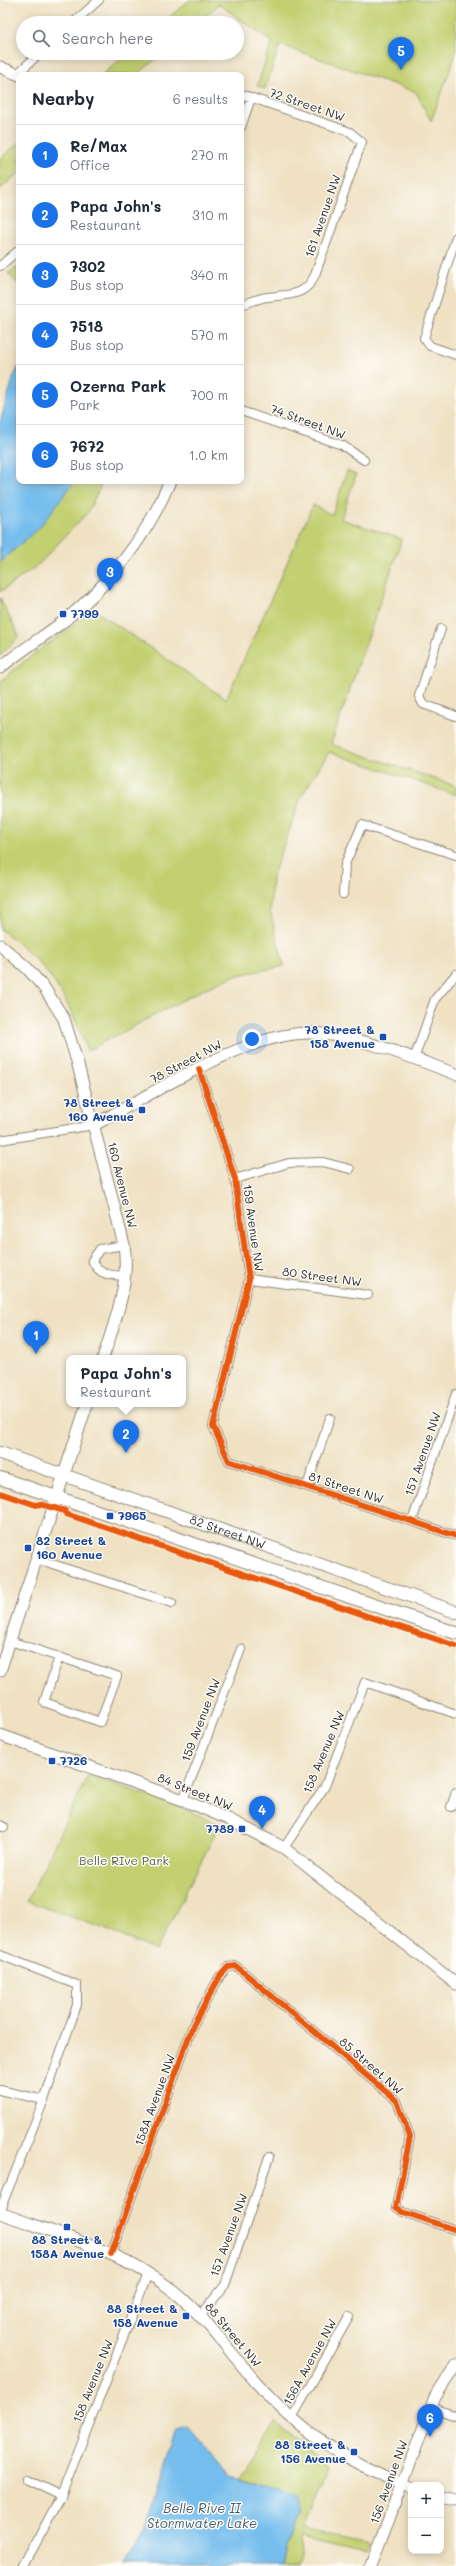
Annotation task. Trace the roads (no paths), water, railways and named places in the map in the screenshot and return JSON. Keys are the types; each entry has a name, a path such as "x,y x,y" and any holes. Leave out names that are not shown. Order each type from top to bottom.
{"main road":[{"name":"82 Street NW","path":"0,1453 456,1612"},
{"name":"82 Street NW","path":"0,1478 456,1633"}],"street":[{"path":"81,16 99,0"},
{"path":"20,72 33,60"},
{"path":"0,67 16,73"},
{"name":"72 Street NW","path":"244,95 350,132 362,142"},
{"path":"244,118 251,98"},
{"name":"161 Avenue NW","path":"244,304 261,298 299,293 310,284 315,275 362,142"},
{"path":"456,237 424,338 430,346 456,355"},
{"path":"0,266 16,253"},
{"name":"74 Street NW","path":"244,412 342,445 364,460"},
{"path":"0,668 76,610 111,575 160,506 169,484"},
{"path":"441,629 419,696 422,704 456,716"},
{"path":"342,894 344,864 362,825 456,855"},
{"name":"160 Avenue NW","path":"0,945 27,968 45,989 64,1019 94,1125 124,1245 126,1276 120,1304 104,1355"},
{"path":"414,1059 435,999 456,974"},
{"name":"78 Street NW","path":"0,1140 94,1125 235,1051 272,1037 310,1033 351,1039 456,1074"},
{"name":"159 Avenue NW","path":"199,1069 221,1129 235,1179 249,1279 213,1426 229,1460"},
{"path":"235,1179 289,1163 323,1162 350,1169"},
{"path":"124,1245 100,1249 92,1260 96,1268 103,1274 126,1276"},
{"name":"80 Street NW","path":"249,1279 368,1295"},
{"name":"157 Avenue NW","path":"412,1521 453,1412 456,1394"},
{"path":"0,1671 86,1407"},
{"path":"307,1486 330,1418"},
{"name":"81 Street NW","path":"229,1460 456,1536"},
{"path":"36,1559 172,1603"},
{"path":"10,1642 59,1657 117,1676 100,1722 44,1702 59,1657"},
{"name":"159 Avenue NW","path":"183,1800 241,1648"},
{"name":"158 Avenue NW","path":"284,1848 325,1786 365,1682 456,1714"},
{"name":"84 Street NW","path":"0,1735 183,1800 228,1819 284,1848 456,1984"},
{"path":"451,1807 456,1792"},
{"path":"0,1955 77,1985 77,2005 44,2100 0,2210"},
{"name":"85 Street NW","path":"236,1966 397,2101 410,2137 396,2207 403,2212 456,2230"},
{"name":"158A Avenue NW","path":"111,2254 193,2025 220,1976 228,1967 236,1966"},
{"path":"0,2090 44,2100"},
{"name":"157 Avenue NW","path":"201,2315 224,2285 270,2157"},
{"name":"88 Street NW","path":"0,2213 111,2254 148,2274 175,2292 201,2315 256,2382 292,2418 346,2458 406,2485"},
{"name":"158 Avenue NW","path":"23,2566 61,2496 148,2274"},
{"name":"156A Avenue NW","path":"292,2418 349,2317"},
{"name":"156 Avenue NW","path":"371,2566 406,2485 431,2407 456,2365"},
{"path":"431,2407 456,2416"},
{"path":"28,2480 61,2496"},
{"path":"444,2498 456,2500"}],"water":[{"path":"16,372 16,484 73,484 39,528 0,562 0,422"},
{"name":"Belle Rive II Stormwater Lake","path":"189,2428 229,2474 249,2482 264,2483 294,2495 299,2513 288,2544 283,2566 125,2566 143,2534 176,2431"}],"place":[{"name":"Ozerna Park","path":"401,70"},
{"name":"7302","path":"110,591"},
{"name":"7799","path":"63,614"},
{"name":"78 Street & 158 Avenue","path":"383,1037"},
{"name":"78 Street & 160 Avenue","path":"142,1110"},
{"name":"Re/Max","path":"36,1354"},
{"name":"Papa John's","path":"126,1453"},
{"name":"7965","path":"110,1516"},
{"name":"82 Street & 160 Avenue","path":"28,1548"},
{"name":"7726","path":"52,1761"},
{"name":"7789","path":"242,1829"},
{"name":"7518","path":"262,1829"},
{"name":"88 Street & 158A Avenue","path":"67,2227"},
{"name":"88 Street & 158 Avenue","path":"186,2316"},
{"name":"7672","path":"430,2437"},
{"name":"88 Street & 156 Avenue","path":"354,2452"}],"park label":[{"name":"Belle RIve Park","path":"124,1861"}]}
